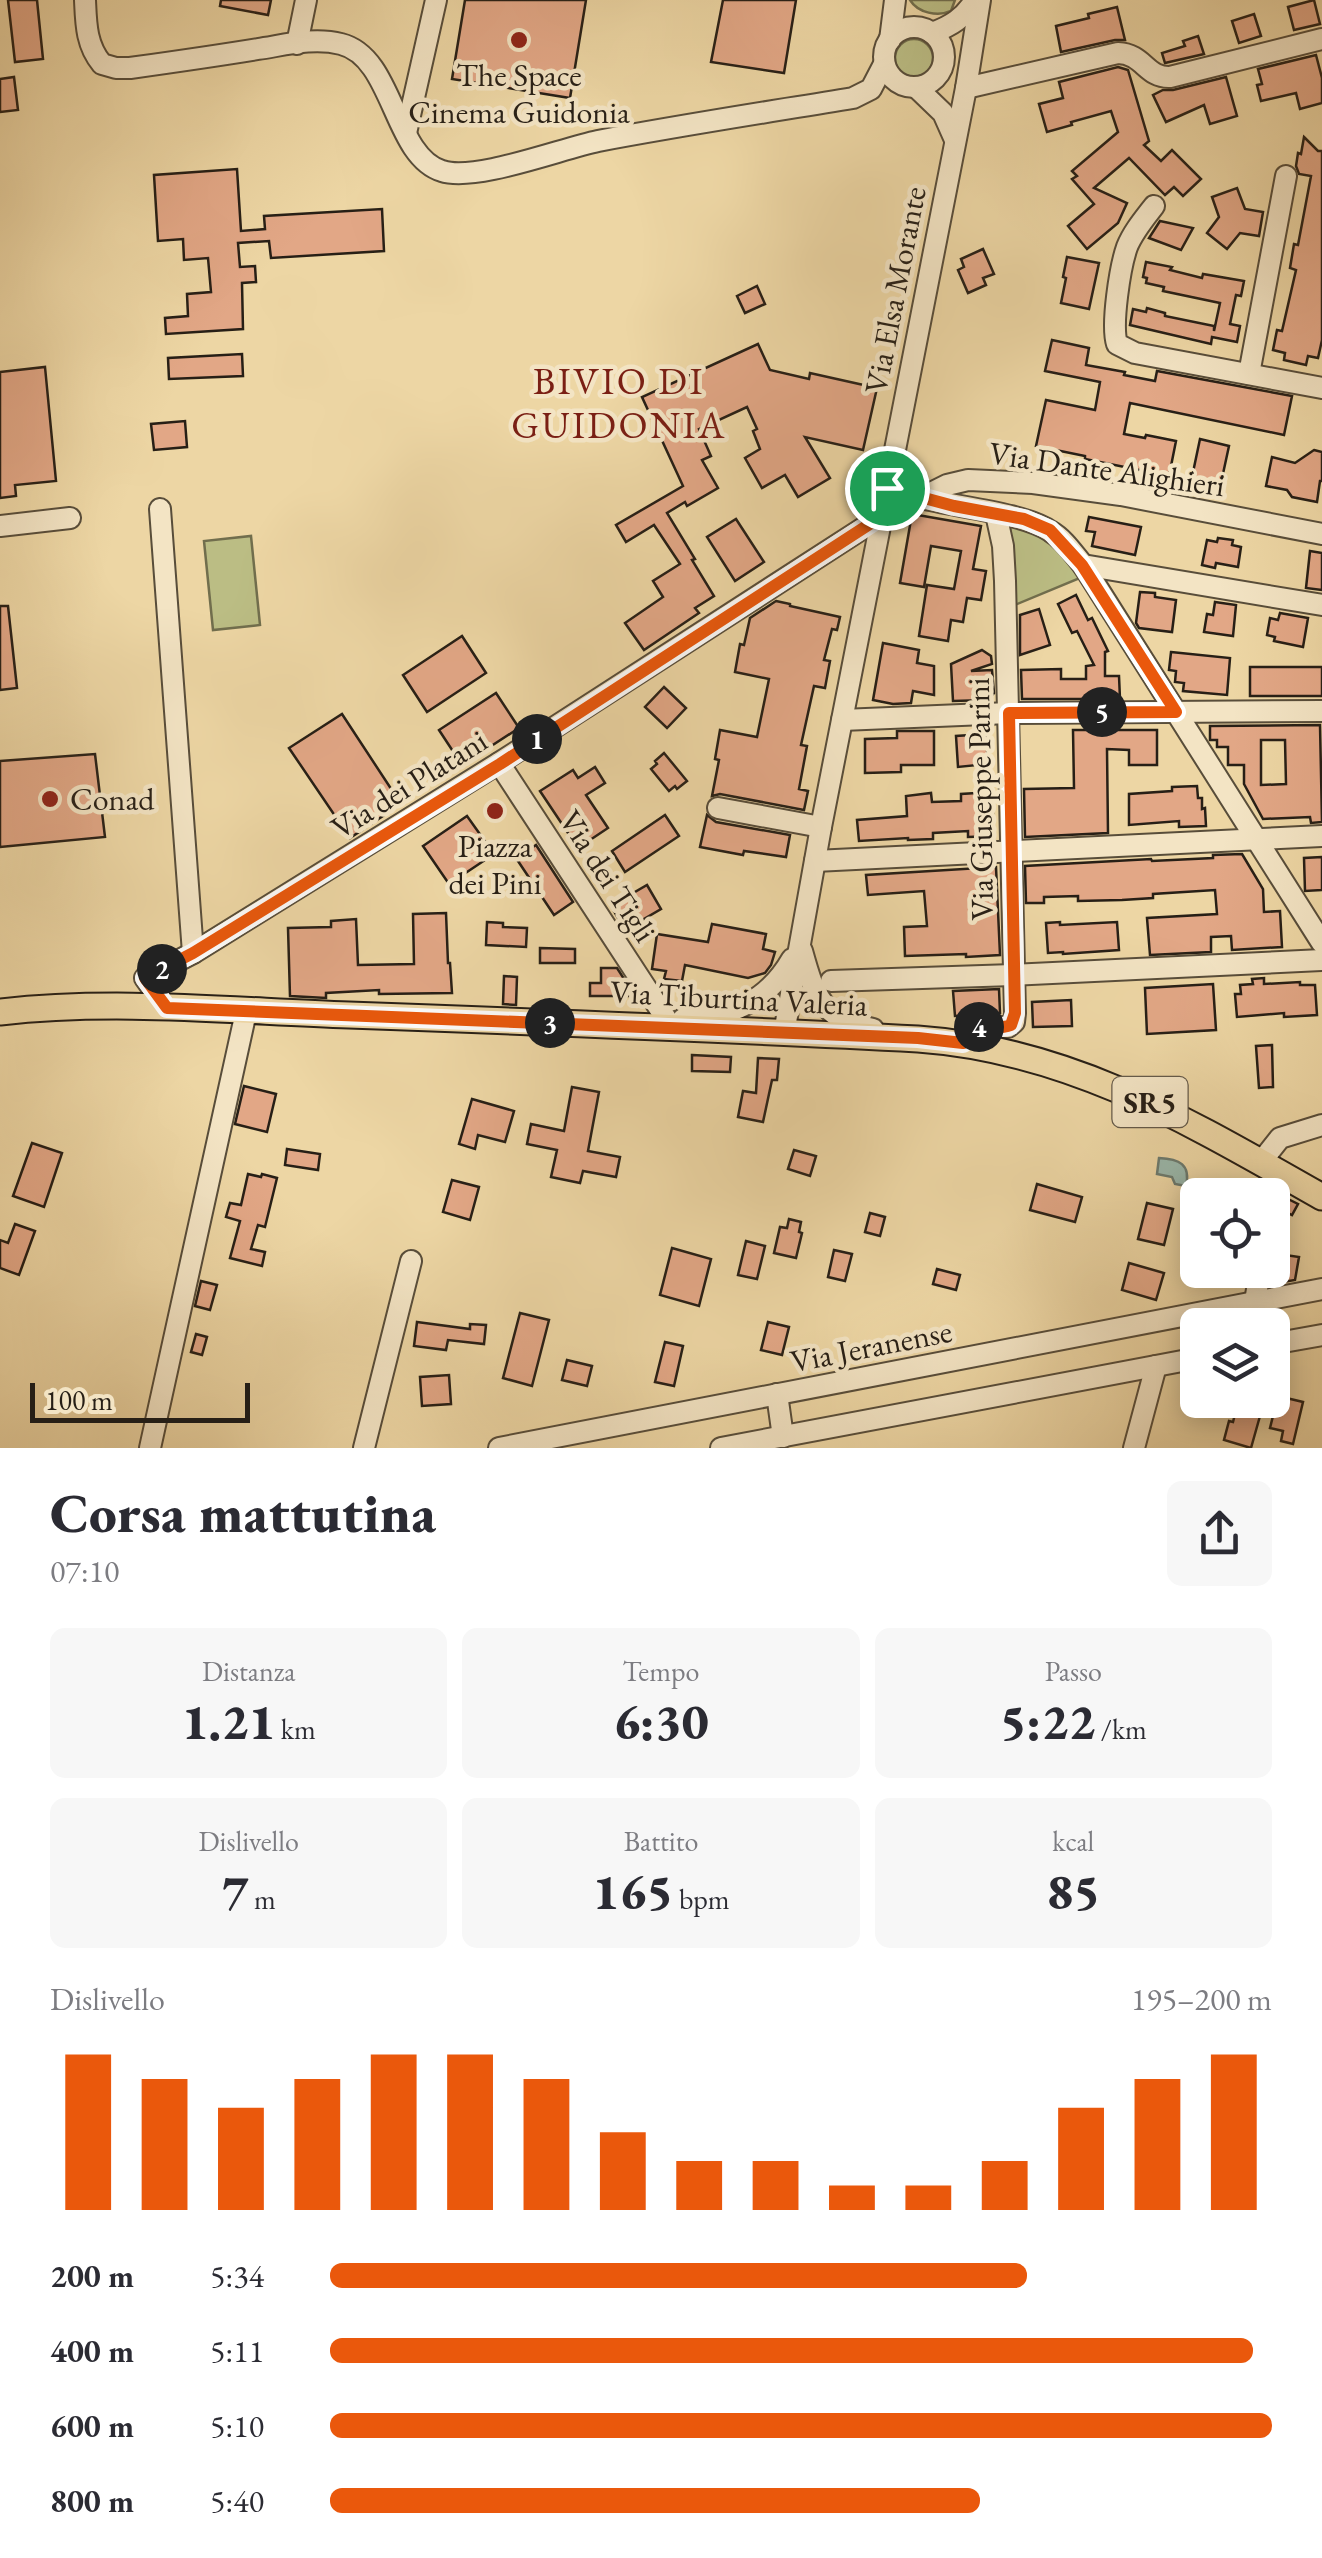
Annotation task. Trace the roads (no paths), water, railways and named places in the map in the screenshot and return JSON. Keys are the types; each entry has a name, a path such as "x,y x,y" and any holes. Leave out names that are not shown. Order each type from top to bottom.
{"main road":[{"name":"Via Tiburtina Valeria","path":"0,1012 167,1008 655,1023 963,1043 1028,1057 1128,1092 1322,1197"}],"street":[{"path":"84,0 88,35 96,57 102,64 116,68 297,44 344,44 374,68 418,152 438,170 448,173 474,172 594,142 853,98 871,89 884,64 895,1"},
{"path":"297,44 306,0"},
{"path":"406,134 436,0"},
{"path":"890,40 903,29 926,30 954,24 978,0"},
{"name":"Via Elsa Morante","path":"784,1034 966,88 978,0"},
{"path":"884,64 900,84 923,86 957,78 969,66 956,42 905,18 895,1"},
{"path":"923,86 942,69 944,59 943,49 926,30"},
{"path":"966,88 1118,53 1134,56 1159,77 1170,77 1322,38"},
{"path":"923,86 943,112 954,140"},
{"path":"1249,374 1286,176"},
{"path":"1154,206 1132,236 1125,254 1114,330 1117,344 1130,352 1322,388"},
{"name":"Via Dante Alighieri","path":"921,498 968,480 1033,483 1121,495 1322,534"},
{"path":"887,488 1032,521 1050,530 1082,565 1322,943"},
{"path":"160,509 193,953"},
{"name":"Via Giuseppe Parini","path":"963,1043 969,1029 1004,1028 1014,1022 1004,564 996,514"},
{"name":"Via dei Platani","path":"167,1008 145,978 193,953 500,764 882,516"},
{"path":"0,526 70,518"},
{"path":"1082,565 1322,605"},
{"path":"842,720 1009,713 1322,712"},
{"name":"Via dei Tigli","path":"500,764 655,1023"},
{"path":"718,808 821,826"},
{"path":"815,862 1322,836"},
{"name":"Via Elsa Morante","path":"655,1023 718,1015 759,998 780,978 800,944"},
{"name":"Via Elsa Morante","path":"800,944 812,987 832,1014 857,1026 918,1038"},
{"path":"832,981 1322,960"},
{"path":"150,1448 246,1012"},
{"path":"1261,1162 1280,1138 1322,1126"},
{"path":"364,1448 411,1261"},
{"path":"1254,1302 1257,1288"},
{"name":"Via Jeranense","path":"499,1448 1322,1289"},
{"path":"1290,1341 1322,1335"},
{"path":"722,1448 1180,1361"},
{"path":"1134,1448 1156,1366"},
{"path":"777,1394 783,1436"}],"place":[{"name":"The Space Cinema Guidonia","path":"519,40"},
{"name":"Conad","path":"50,799"},
{"name":"Piazza dei Pini","path":"495,811"}],"district":[{"name":"BIVIO DI GUIDONIA","path":"619,402"}]}
